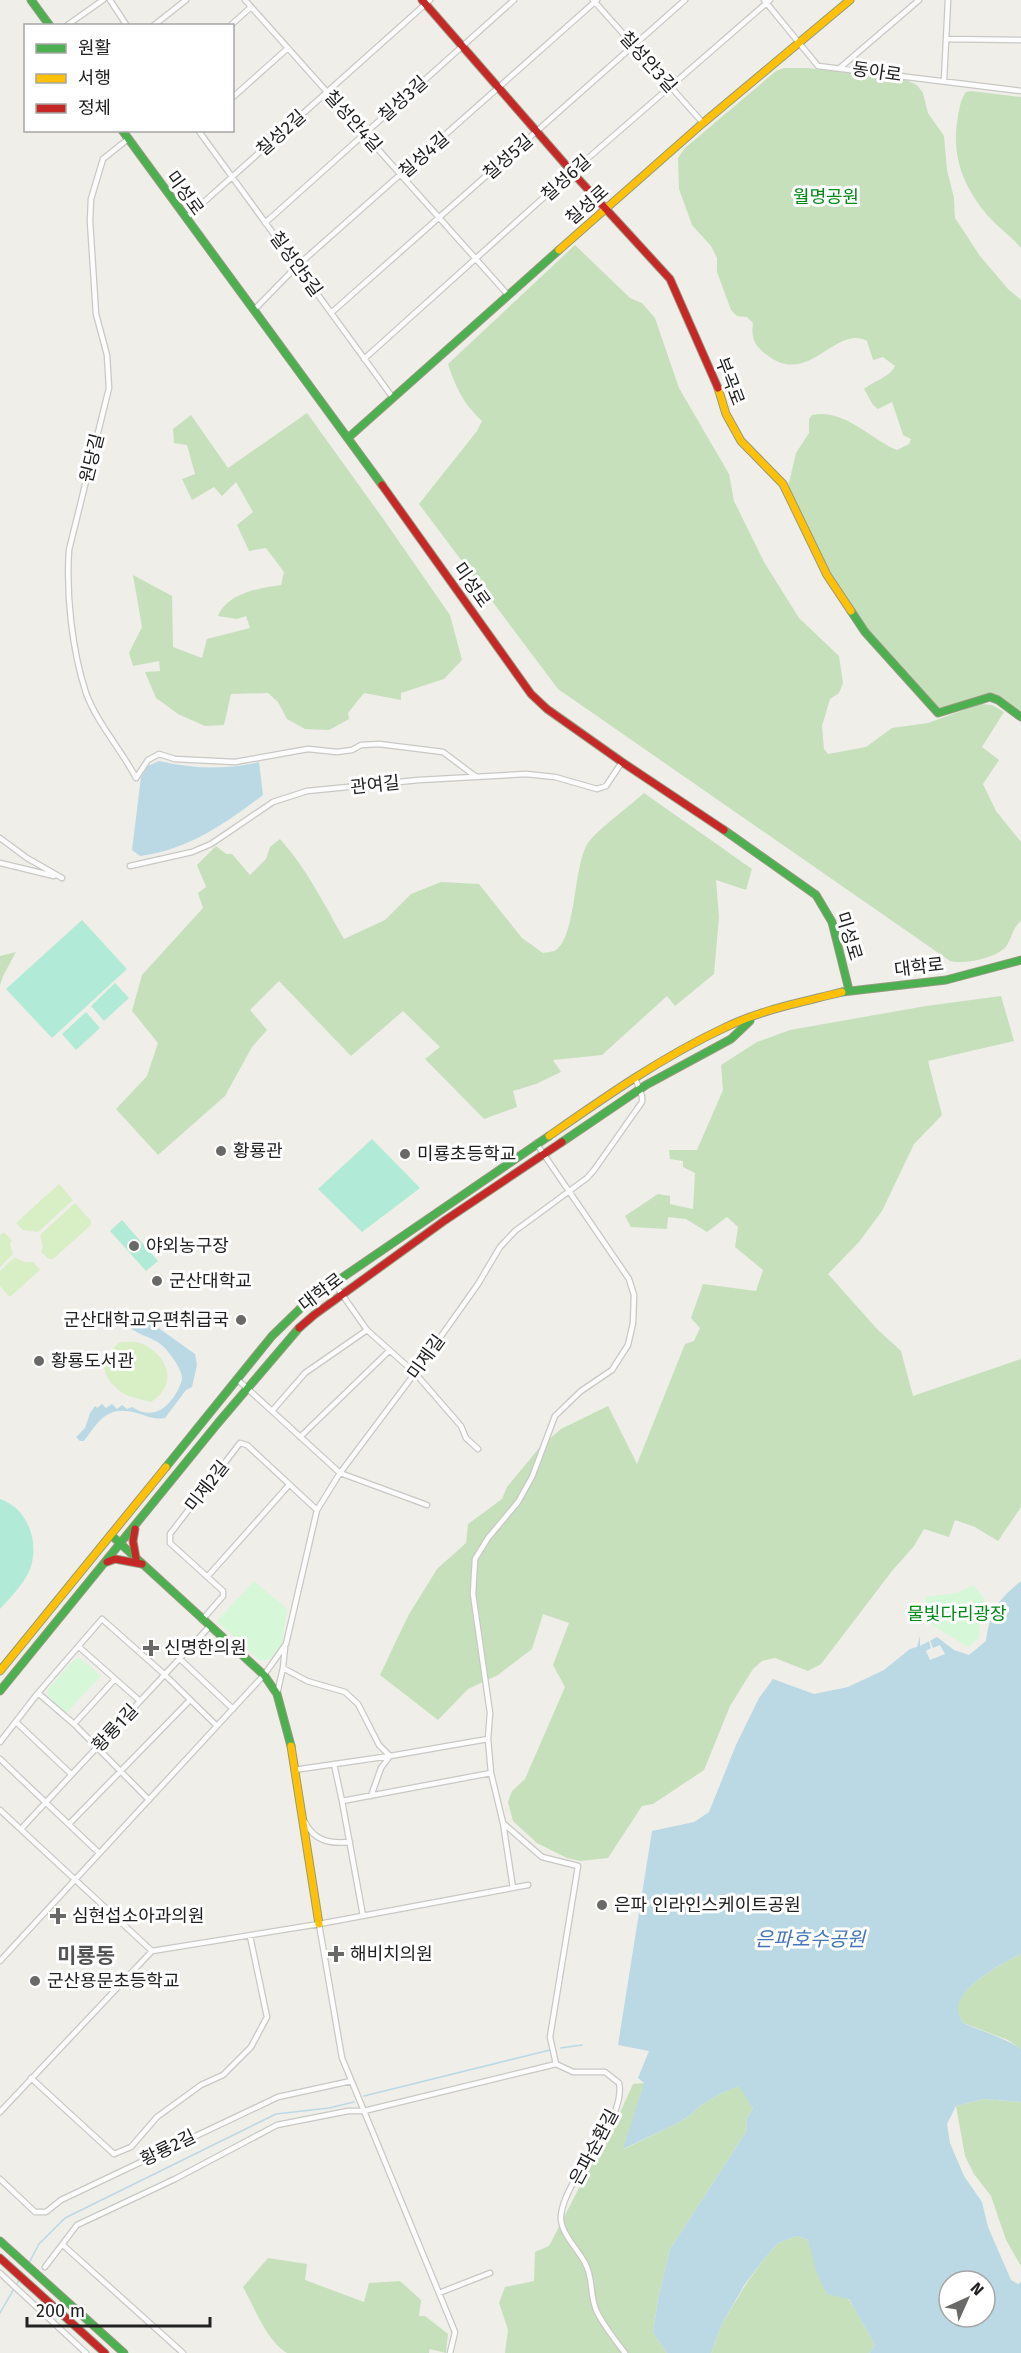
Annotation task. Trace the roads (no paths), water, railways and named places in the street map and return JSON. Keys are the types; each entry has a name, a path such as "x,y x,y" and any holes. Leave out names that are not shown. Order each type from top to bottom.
{"main road":[{"path":"31,0 49,24"},
{"name":"칠성로","path":"348,438 703,123 850,0"},
{"name":"부곡로","path":"426,1 462,46 572,172 670,279 717,384 726,414 741,441 783,484 813,549 833,585 881,652 938,713 990,698 998,700 1021,717"},
{"name":"미성로","path":"123,132 348,438 531,694 547,709 622,762 754,849 816,895 832,922 849,990"},
{"name":"대학로","path":"0,1671 272,1336 309,1301 536,1143 634,1078 725,1027 799,1003 849,990 946,980 1021,960"},
{"name":"대학로","path":"0,1691 247,1388 300,1327 444,1221 640,1089 731,1039 752,1019"},
{"path":"137,1523 133,1541 139,1561"},
{"path":"111,1534 209,1627 264,1675 278,1694 303,1819 319,1924"},
{"path":"104,1563 115,1559 139,1561"},
{"path":"0,2241 124,2353"},
{"path":"3,2260 105,2353"}],"street":[{"path":"69,24 103,0"},
{"path":"110,0 126,24"},
{"path":"156,24 186,0"},
{"name":"칠성안4길","path":"245,0 508,295"},
{"name":"칠성3길","path":"265,223 514,0"},
{"name":"칠성5길","path":"331,313 685,0"},
{"path":"841,67 919,0"},
{"path":"944,81 948,0"},
{"name":"칠성2길","path":"186,218 426,1"},
{"name":"칠성안3길","path":"595,1 703,123"},
{"name":"칠성4길","path":"253,310 297,266 595,1"},
{"name":"동아로","path":"767,1 818,66 841,67 1021,91"},
{"name":"칠성6길","path":"364,359 767,1"},
{"path":"232,24 251,7"},
{"path":"947,39 1021,40"},
{"path":"234,96 288,48"},
{"name":"칠성안5길","path":"199,132 393,398"},
{"name":"원당길","path":"128,139 103,159 91,199 90,221 96,314 107,355 109,388 69,550 68,568 71,624 87,694 136,778 148,760 159,754 175,759 235,762 308,749 337,752 352,750 361,745 379,744 443,752 475,776"},
{"name":"관여길","path":"130,866 192,852 211,844 273,802 307,791 475,776 526,774 555,777 597,789 606,786 622,762"},
{"path":"0,838 62,879 0,862"},
{"path":"634,1078 640,1089"},
{"name":"미제길","path":"264,1675 286,1644 317,1510 340,1473 478,1284 500,1246 515,1231 594,1170 638,1110 642,1096 640,1089"},
{"path":"513,1888 503,1823 491,1773 488,1739 490,1713 473,1594 476,1560 488,1538 518,1502 532,1477 555,1416 581,1391 612,1370 628,1345 633,1323 634,1295 629,1279 536,1143"},
{"path":"334,1284 367,1330 415,1373 461,1426 466,1438 478,1449"},
{"path":"272,1411 305,1373 367,1330"},
{"path":"300,1437 389,1351"},
{"path":"238,1380 340,1473 427,1505"},
{"name":"미제2길","path":"202,1620 223,1596 223,1591 170,1543 170,1534 240,1443 247,1444 317,1510"},
{"path":"208,1576 289,1485"},
{"path":"0,1742 38,1693 102,1619 164,1674 217,1726"},
{"name":"황룡1길","path":"21,1829 209,1627"},
{"path":"278,1694 284,1668 286,1644"},
{"path":"79,1647 140,1701"},
{"path":"179,1658 233,1709"},
{"path":"284,1668 307,1681 345,1692 358,1704 380,1746 390,1756"},
{"path":"0,1961 264,1675"},
{"path":"74,1724 115,1679"},
{"path":"38,1693 74,1724 149,1800"},
{"path":"69,1824 190,1700"},
{"path":"16,1722 71,1774"},
{"path":"294,1770 488,1739"},
{"path":"371,1796 381,1768 390,1756"},
{"path":"0,1759 99,1854"},
{"path":"334,1764 363,1916"},
{"path":"342,1801 491,1773"},
{"path":"0,1810 152,1951"},
{"path":"303,1819 310,1832 324,1841 350,1842"},
{"path":"45,2267 77,2225 175,2179 277,2126 348,2111 364,2110 556,2064 550,2037 578,1866 542,1857 503,1823"},
{"path":"0,2112 152,1951 319,1924 528,1884"},
{"path":"319,1924 342,2058 454,2331 450,2353"},
{"path":"31,2078 114,2154 131,2147 158,2117 201,2085 223,2075 251,2048 258,2036 267,2017 250,1936"},
{"name":"은파순환길","path":"556,2064 573,2072 605,2072 619,2083 621,2094 613,2115 580,2170 561,2215 562,2226 587,2265 596,2311 625,2353"},
{"name":"황룡2길","path":"0,2179 35,2211 46,2212 61,2200 278,2097 351,2081"},
{"path":"63,2245 183,2353"},
{"path":"439,2293 490,2273"},
{"path":"1,2274 86,2353"}],"water":[{"path":"159,761 209,768 259,762 263,795 206,834 174,848 140,856 132,850 141,777 148,766"},
{"path":"136,1312 195,1354 197,1365 192,1387 186,1390 165,1418 119,1411 100,1420 84,1441 80,1441 76,1437 85,1428 95,1406 97,1408 102,1404 106,1408 112,1404 117,1409 122,1405 127,1409 132,1407 139,1411 156,1412 171,1401 180,1386 181,1373 165,1348 136,1332 127,1324 125,1319 127,1314"},
{"name":"은파호수공원","path":"1021,1581 1021,1954 993,1969 972,1985 964,1993 958,2010 963,2023 1021,2049 1021,2102 984,2099 956,2106 947,2124 950,2143 964,2176 982,2202 988,2227 1011,2280 1018,2284 1021,2282 1021,2353 869,2353 875,2345 849,2299 827,2294 817,2274 808,2240 797,2236 778,2243 745,2284 722,2324 711,2353 667,2353 653,2333 658,2299 670,2249 746,2132 747,2118 753,2109 739,2086 701,2105 676,2124 623,2149 644,2083 638,2078 649,2051 618,2045 652,1831 694,1822 709,1812 736,1745 759,1698 773,1679 814,1694 848,1687 884,1670 910,1649 917,1647 920,1636 920,1646 937,1637 954,1650 969,1655 986,1641 990,1622 1001,1600"}],"waterway":[{"path":"561,2048 582,2045"},
{"path":"364,2096 550,2050"},
{"path":"29,2263 39,2244 65,2218 276,2114 329,2108 354,2102"},
{"path":"0,2313 19,2280"}],"place":[{"name":"황룡관","path":"221,1151"},
{"name":"미룡초등학교","path":"405,1154"},
{"name":"야외농구장","path":"134,1246"},
{"name":"군산대학교","path":"157,1281"},
{"name":"군산대학교우편취급국","path":"241,1320"},
{"name":"황룡도서관","path":"39,1361"},
{"name":"신명한의원","path":"151,1648"},
{"name":"은파 인라인스케이트공원","path":"602,1905"},
{"name":"심현섭소아과의원","path":"58,1916"},
{"name":"해비치의원","path":"336,1954"},
{"name":"군산용문초등학교","path":"35,1981"}],"district":[{"name":"미룡동","path":"86,1956"}],"park label":[{"name":"월명공원","path":"826,197"},
{"name":"물빛다리광장","path":"957,1614"}]}
